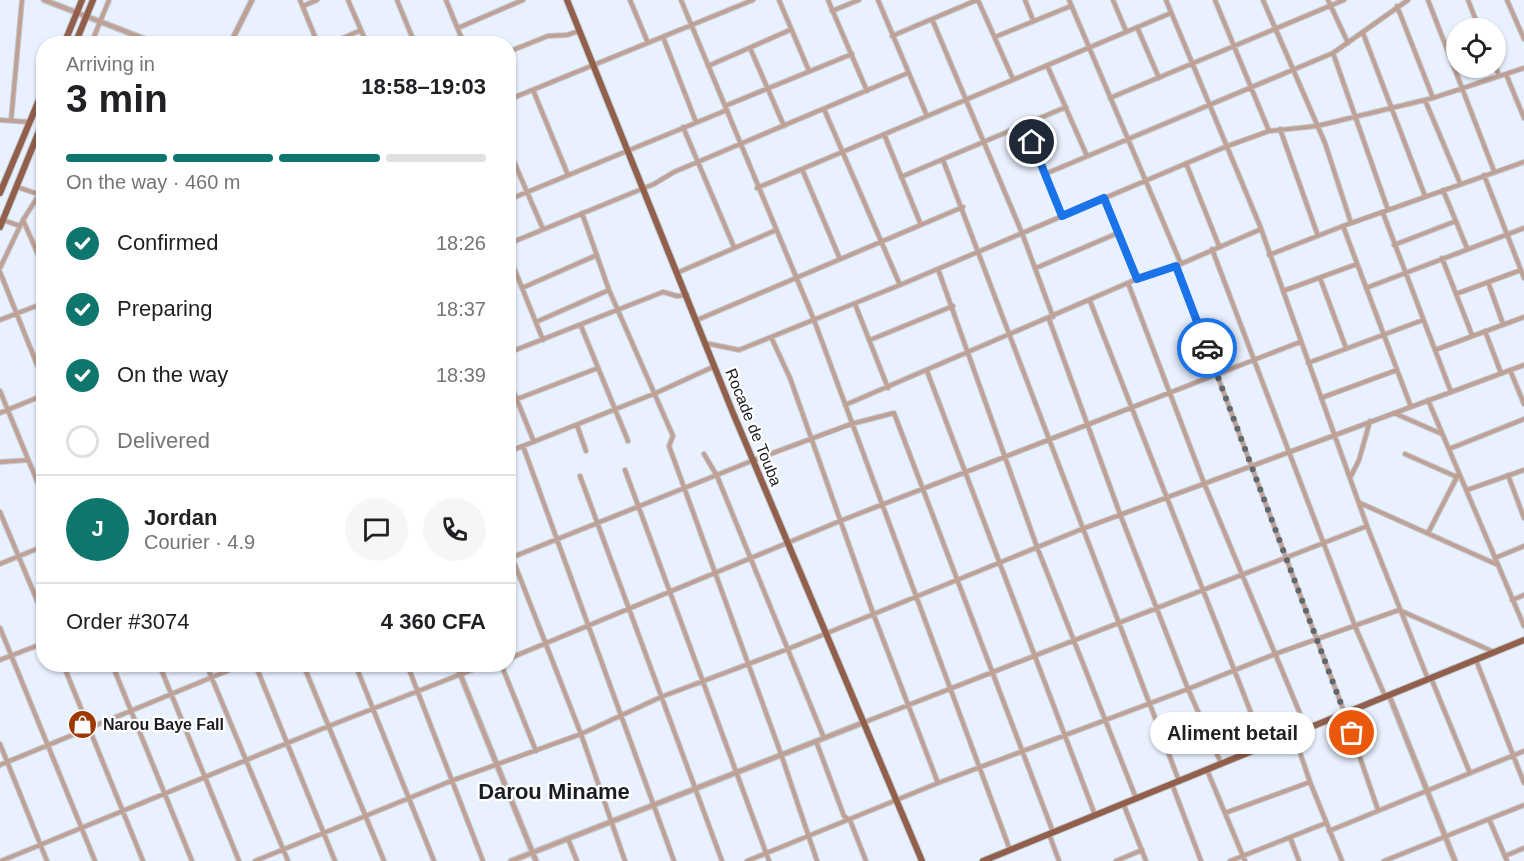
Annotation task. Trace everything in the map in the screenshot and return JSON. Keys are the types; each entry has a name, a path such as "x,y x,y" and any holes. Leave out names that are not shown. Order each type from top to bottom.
{"main road":[{"path":"67,36 82,0"},
{"path":"78,36 93,0"},
{"name":"Rocade de Touba","path":"567,0 679,272 705,343 922,861"},
{"path":"0,193 4,176 36,105"},
{"path":"1,223 36,138"},
{"path":"983,861 1524,640"}],"street":[{"path":"10,121 22,0"},
{"path":"44,0 78,11 99,22 137,36"},
{"path":"94,36 110,0"},
{"path":"234,36 252,0"},
{"path":"300,0 315,36"},
{"path":"303,6 317,0"},
{"path":"348,0 364,36"},
{"path":"397,0 412,36"},
{"path":"446,0 461,36"},
{"path":"458,28 523,0"},
{"path":"630,0 648,43"},
{"path":"681,0 741,144 774,231 813,320 880,506 1010,850"},
{"path":"516,97 594,67 753,0"},
{"path":"779,0 809,71"},
{"path":"828,0 867,91"},
{"path":"832,10 859,0"},
{"path":"878,0 927,116"},
{"path":"892,36 978,0 1013,80"},
{"path":"1025,0 1034,21"},
{"path":"1069,0 1181,264"},
{"path":"1113,0 1126,31"},
{"path":"1166,0 1283,291 1399,610 1470,773"},
{"path":"1215,0 1269,131"},
{"path":"1264,0 1274,29 1317,126 1351,223"},
{"path":"1328,0 1348,43"},
{"path":"1110,98 1344,0"},
{"path":"1045,174 1333,52 1364,33 1397,6 1408,0"},
{"path":"1428,0 1464,87 1494,171"},
{"path":"1468,0 1475,18"},
{"path":"1508,0 1524,39"},
{"path":"995,37 1071,6"},
{"path":"1397,6 1433,98"},
{"path":"757,188 1171,13"},
{"path":"932,19 1036,268 1086,423 1120,514 1188,690 1221,763"},
{"path":"1137,27 1159,78"},
{"path":"348,36 361,30"},
{"path":"516,49 548,36 567,35 579,30"},
{"path":"708,66 790,30"},
{"path":"1364,33 1425,196"},
{"path":"663,37 696,122"},
{"path":"750,48 784,126"},
{"path":"1333,52 1388,210"},
{"path":"516,197 629,151 768,88 852,54"},
{"path":"1047,65 1087,156"},
{"path":"1524,68 1506,74 1524,118"},
{"path":"516,241 644,188 699,162 908,73"},
{"path":"705,343 736,351 855,304 1186,163 1269,131 1317,126 1433,98 1493,78"},
{"path":"533,90 568,175"},
{"path":"1425,100 1460,183"},
{"path":"901,177 1066,107"},
{"path":"824,109 900,285"},
{"path":"0,120 28,122"},
{"path":"1025,126 1062,216"},
{"path":"683,127 734,247"},
{"path":"1280,129 1318,236"},
{"path":"884,134 921,225"},
{"path":"943,160 963,207 1008,335 1179,780"},
{"path":"1269,255 1484,174 1524,162"},
{"path":"1186,163 1220,246"},
{"path":"516,166 543,229"},
{"path":"802,169 840,259"},
{"path":"1484,174 1524,278"},
{"path":"16,187 36,193"},
{"path":"1443,190 1467,248"},
{"path":"1104,198 1137,279"},
{"path":"36,203 23,220 0,270 36,363"},
{"path":"697,320 963,207"},
{"path":"582,213 609,290 673,435 669,446 781,754 817,861"},
{"path":"1383,213 1451,392"},
{"path":"23,220 36,250"},
{"path":"1394,245 1456,221"},
{"path":"1,223 20,226"},
{"path":"1343,226 1411,407"},
{"path":"1366,288 1524,228"},
{"path":"845,405 1137,279 1181,264 1259,230"},
{"path":"679,272 774,231"},
{"path":"1036,268 1118,233"},
{"path":"1212,249 1355,626 1387,696 1455,861"},
{"path":"522,288 597,255"},
{"path":"1442,258 1472,335"},
{"path":"1283,291 1357,264"},
{"path":"1176,266 1345,714 1378,810"},
{"path":"938,269 1038,547 1076,639 1136,798"},
{"path":"1456,294 1521,270"},
{"path":"516,273 543,340"},
{"path":"1320,278 1346,348"},
{"path":"1488,282 1503,324"},
{"path":"1128,283 1204,483 1244,574 1306,729"},
{"path":"536,322 609,290"},
{"path":"516,350 663,292 677,296 687,295"},
{"path":"1090,301 1264,747"},
{"path":"855,304 888,388"},
{"path":"0,320 36,306"},
{"path":"870,340 953,306"},
{"path":"1435,350 1524,317"},
{"path":"1308,363 1423,320"},
{"path":"581,326 628,441"},
{"path":"1485,331 1501,373"},
{"path":"771,337 790,378 873,613 938,783"},
{"path":"516,656 1047,438 1300,342"},
{"path":"255,861 451,781 581,734 661,697 788,649 1120,514 1524,365"},
{"path":"516,449 656,393 715,366"},
{"path":"534,442 517,399 598,368"},
{"path":"1321,398 1397,370"},
{"path":"1510,370 1524,404"},
{"path":"927,371 1095,815"},
{"path":"0,391 36,479"},
{"path":"0,413 36,398"},
{"path":"1428,400 1524,626"},
{"path":"516,556 754,460 851,424 894,413 955,580 992,671 1059,861"},
{"path":"1393,413 1442,434"},
{"path":"1449,449 1524,419"},
{"path":"1350,476 1359,460 1370,421"},
{"path":"578,425 586,451"},
{"path":"523,446 674,861"},
{"path":"704,454 717,476 824,738"},
{"path":"1405,454 1458,475"},
{"path":"0,462 28,460"},
{"path":"625,470 769,861"},
{"path":"1467,490 1524,470"},
{"path":"1428,534 1458,475"},
{"path":"1508,475 1524,518"},
{"path":"580,476 722,861"},
{"path":"1359,503 1498,566"},
{"path":"0,512 36,597"},
{"path":"511,861 1367,526"},
{"path":"1495,558 1524,546"},
{"path":"0,564 36,549"},
{"path":"516,573 581,734 625,861"},
{"path":"1512,600 1524,596"},
{"path":"747,861 938,783 1188,690 1275,654 1399,610 1494,652"},
{"path":"0,628 95,861"},
{"path":"0,660 36,646"},
{"path":"1476,660 1524,783"},
{"path":"66,672 143,861"},
{"path":"115,672 192,861"},
{"path":"162,672 239,861"},
{"path":"209,672 288,861"},
{"path":"0,765 226,672"},
{"path":"258,672 335,861"},
{"path":"306,672 384,861"},
{"path":"359,672 434,861"},
{"path":"410,672 483,861"},
{"path":"459,672 494,765 536,861"},
{"path":"1,861 373,708 468,672"},
{"path":"504,672 536,751"},
{"path":"1294,734 1310,782 1342,861"},
{"path":"816,741 844,816 850,820 866,861"},
{"path":"0,744 47,861"},
{"path":"1329,831 1524,751"},
{"path":"1207,769 1245,861"},
{"path":"1226,813 1310,782"},
{"path":"1172,783 1202,861"},
{"path":"1123,803 1146,861"},
{"path":"1384,861 1397,858 1444,836 1524,804"},
{"path":"1489,819 1506,858 1524,848"},
{"path":"1230,861 1326,824"},
{"path":"1290,837 1299,861"},
{"path":"568,839 577,861"},
{"path":"1116,861 1142,850"}],"way so far":[{"path":"1207,348 1352,733"}],"place":[{"name":"Narou Baye Fall","path":"82,724"},
{"name":"Aliment betail","path":"1352,733"}],"district":[{"name":"Darou Miname","path":"554,791"}],"route":[{"path":"1032,142 1062,216 1104,198 1137,279 1176,266 1207,348"}]}
